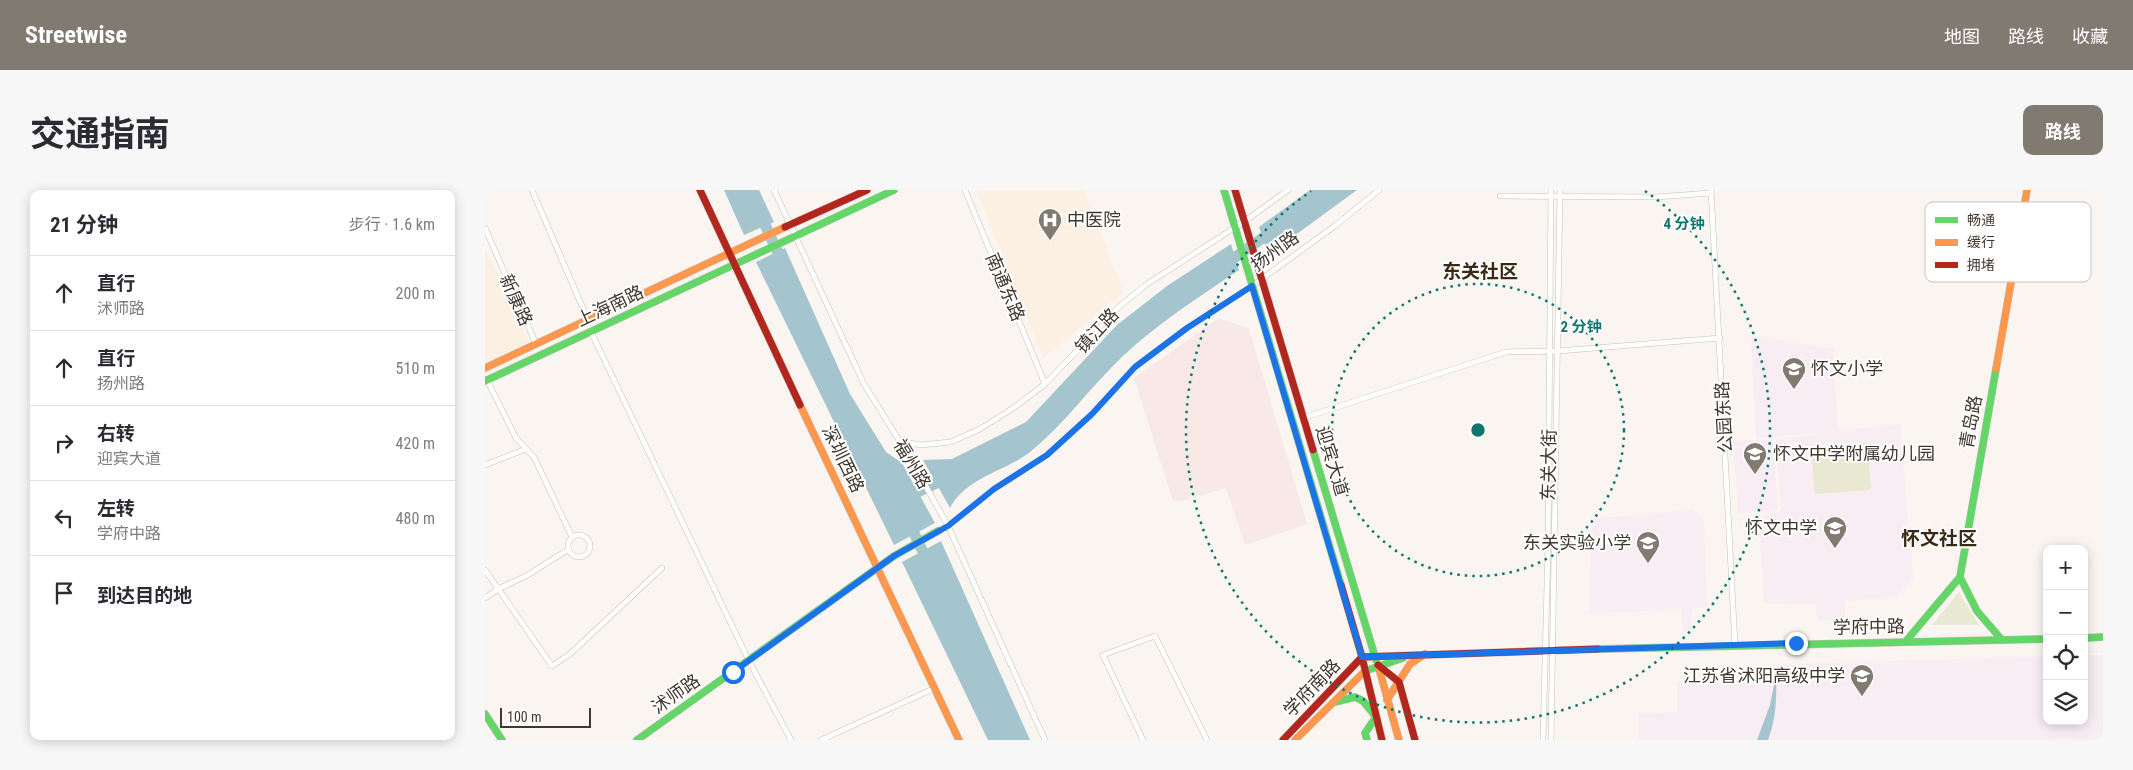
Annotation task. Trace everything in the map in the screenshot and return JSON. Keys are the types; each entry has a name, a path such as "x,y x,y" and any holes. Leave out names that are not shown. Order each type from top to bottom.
{"main road":[{"name":"深圳西路","path":"700,190 733,264 879,568 959,740"},
{"name":"上海南路","path":"485,368 743,246 867,190"},
{"name":"上海南路","path":"486,380 894,190"},
{"name":"迎宾大道","path":"1224,190 1362,657 1382,740"},
{"name":"迎宾大道","path":"1235,190 1399,740"},
{"name":"青岛路","path":"1960,577 2011,282"},
{"name":"扬州路","path":"879,568 894,556 938,531"},
{"name":"沭师路","path":"637,740 879,568"},
{"path":"1906,641 1960,577 1964,588 1988,628 2003,640"},
{"path":"2088,638 2103,637"},
{"name":"学府中路","path":"1362,657 1735,645 2043,639"},
{"path":"1365,670 1425,654"},
{"path":"1387,700 1411,664 1425,654"},
{"name":"学府南路","path":"1283,740 1362,657"},
{"path":"1378,665 1399,682 1415,740"},
{"name":"学府南路","path":"1295,740 1365,670"},
{"path":"1331,704 1348,696 1360,698 1376,717 1365,732 1367,740"},
{"path":"485,714 502,740"}],"street":[{"path":"532,190 588,320"},
{"name":"福州路","path":"774,190 791,237 864,384 910,458 948,526 1045,740"},
{"name":"南通东路","path":"965,190 1045,384"},
{"name":"镇江路","path":"899,441 921,445 951,442 980,429 1015,408 1045,384 1121,305 1147,284 1288,190"},
{"name":"扬州路","path":"938,531 948,526 994,489 1047,455 1092,414 1135,367 1187,328 1262,279 1336,225 1379,190"},
{"name":"东关大街","path":"1551,740 1560,190"},
{"path":"1500,196 1551,193 1559,197 1657,197 1711,192"},
{"name":"公园东路","path":"1711,192 1735,645"},
{"name":"东关大街","path":"1543,740 1551,193"},
{"name":"新康路","path":"485,228 536,344"},
{"path":"591,332 749,661 791,740"},
{"path":"1303,418 1503,353 1558,351 1719,338"},
{"path":"486,380 516,438 535,457 572,537"},
{"path":"485,465 526,449"},
{"path":"579,535 586,537 590,544 589,551 580,557 573,555 569,549 572,537 579,535"},
{"path":"485,598 498,589 527,576 569,549"},
{"path":"485,570 552,666 570,654 661,568"},
{"path":"1143,740 1103,655 1155,636 1207,740"},
{"path":"821,740 935,688"}],"shaded area":[{"name":"中医院","path":"976,190 1083,190 1124,292 1043,358"},
{"path":"485,248 529,342 485,363"},
{"path":"1219,318 1249,329 1307,524 1245,545 1226,488 1182,501 1173,501 1134,378"},
{"name":"怀文中学","path":"1751,336 1833,348 1838,431 1900,424 1913,579 1894,598 1845,601 1845,617 1818,621 1816,604 1764,603 1759,518 1781,511 1776,439 1823,433 1756,438"},
{"name":"怀文中学附属幼儿园","path":"1772,439 1778,510 1738,513 1733,441"},
{"name":"东关实验小学","path":"1693,510 1704,520 1707,607 1692,609 1691,631 1683,633 1681,609 1589,614 1591,519"},
{"name":"江苏省沭阳高级中学","path":"2088,655 2103,655 2103,740 1639,740 1638,713 1677,712 1677,682 1771,681 1771,665 2043,656 2043,725 2088,725"}],"green space":[{"path":"1867,443 1871,490 1815,494 1811,447"},
{"path":"1959,592 1979,625 1932,625"}],"water":[{"path":"724,190 759,190 774,222 744,235"},
{"path":"1310,190 1357,190 1268,255 1259,227"},
{"path":"1231,244 1239,270 1150,332 1111,368 1043,441 1020,459 975,482 957,498 950,508 923,460 952,459 1026,422 1117,325 1167,286"},
{"path":"785,248 850,394 886,452 902,463 935,523 894,545 756,262"},
{"path":"941,541 1030,740 988,740 902,562"},
{"path":"1776,675 1775,708 1771,732 1768,740 1757,740 1770,705"}],"waterway":[{"path":"749,190 784,266"},
{"path":"1224,265 1274,230"},
{"path":"905,498 949,477"},
{"path":"908,520 929,565"}],"traffic: fast":[{"path":"485,381 894,190"},
{"path":"1224,190 1341,585"},
{"path":"1906,641 1960,577 1996,369"},
{"path":"1313,450 1376,660"},
{"path":"637,740 894,556 938,531"},
{"path":"1960,577 1977,611 2002,640"},
{"path":"2088,638 2103,637"},
{"path":"1598,649 2043,639"},
{"path":"1365,671 1403,658"},
{"path":"1335,702 1355,697 1363,701 1376,717 1365,733 1367,740"},
{"path":"485,714 502,740"}],"traffic: slow":[{"path":"2025,202 2027,190"},
{"path":"485,368 785,227"},
{"path":"1996,369 2011,282"},
{"path":"800,405 959,740"},
{"path":"1387,700 1410,664 1425,654"},
{"path":"1378,665 1399,740"},
{"path":"1295,740 1365,671"}],"traffic: jam":[{"path":"700,190 800,405"},
{"path":"785,227 867,190"},
{"path":"1235,190 1313,450"},
{"path":"1341,585 1362,657 1598,649"},
{"path":"1362,657 1382,740"},
{"path":"1283,740 1362,657"},
{"path":"1378,665 1399,682 1415,740"}],"place":[{"name":"中医院","path":"1050,241"},
{"name":"怀文小学","path":"1794,390"},
{"name":"怀文中学附属幼儿园","path":"1755,475"},
{"name":"怀文中学","path":"1835,549"},
{"name":"东关实验小学","path":"1648,564"},
{"name":"江苏省沭阳高级中学","path":"1862,697"}],"district":[{"name":"东关社区","path":"1480,271"},
{"name":"怀文社区","path":"1939,538"}],"route":[{"path":"733,672 894,556 948,526 994,489 1047,455 1092,414 1135,367 1187,328 1252,286 1362,657 1796,643"}]}
